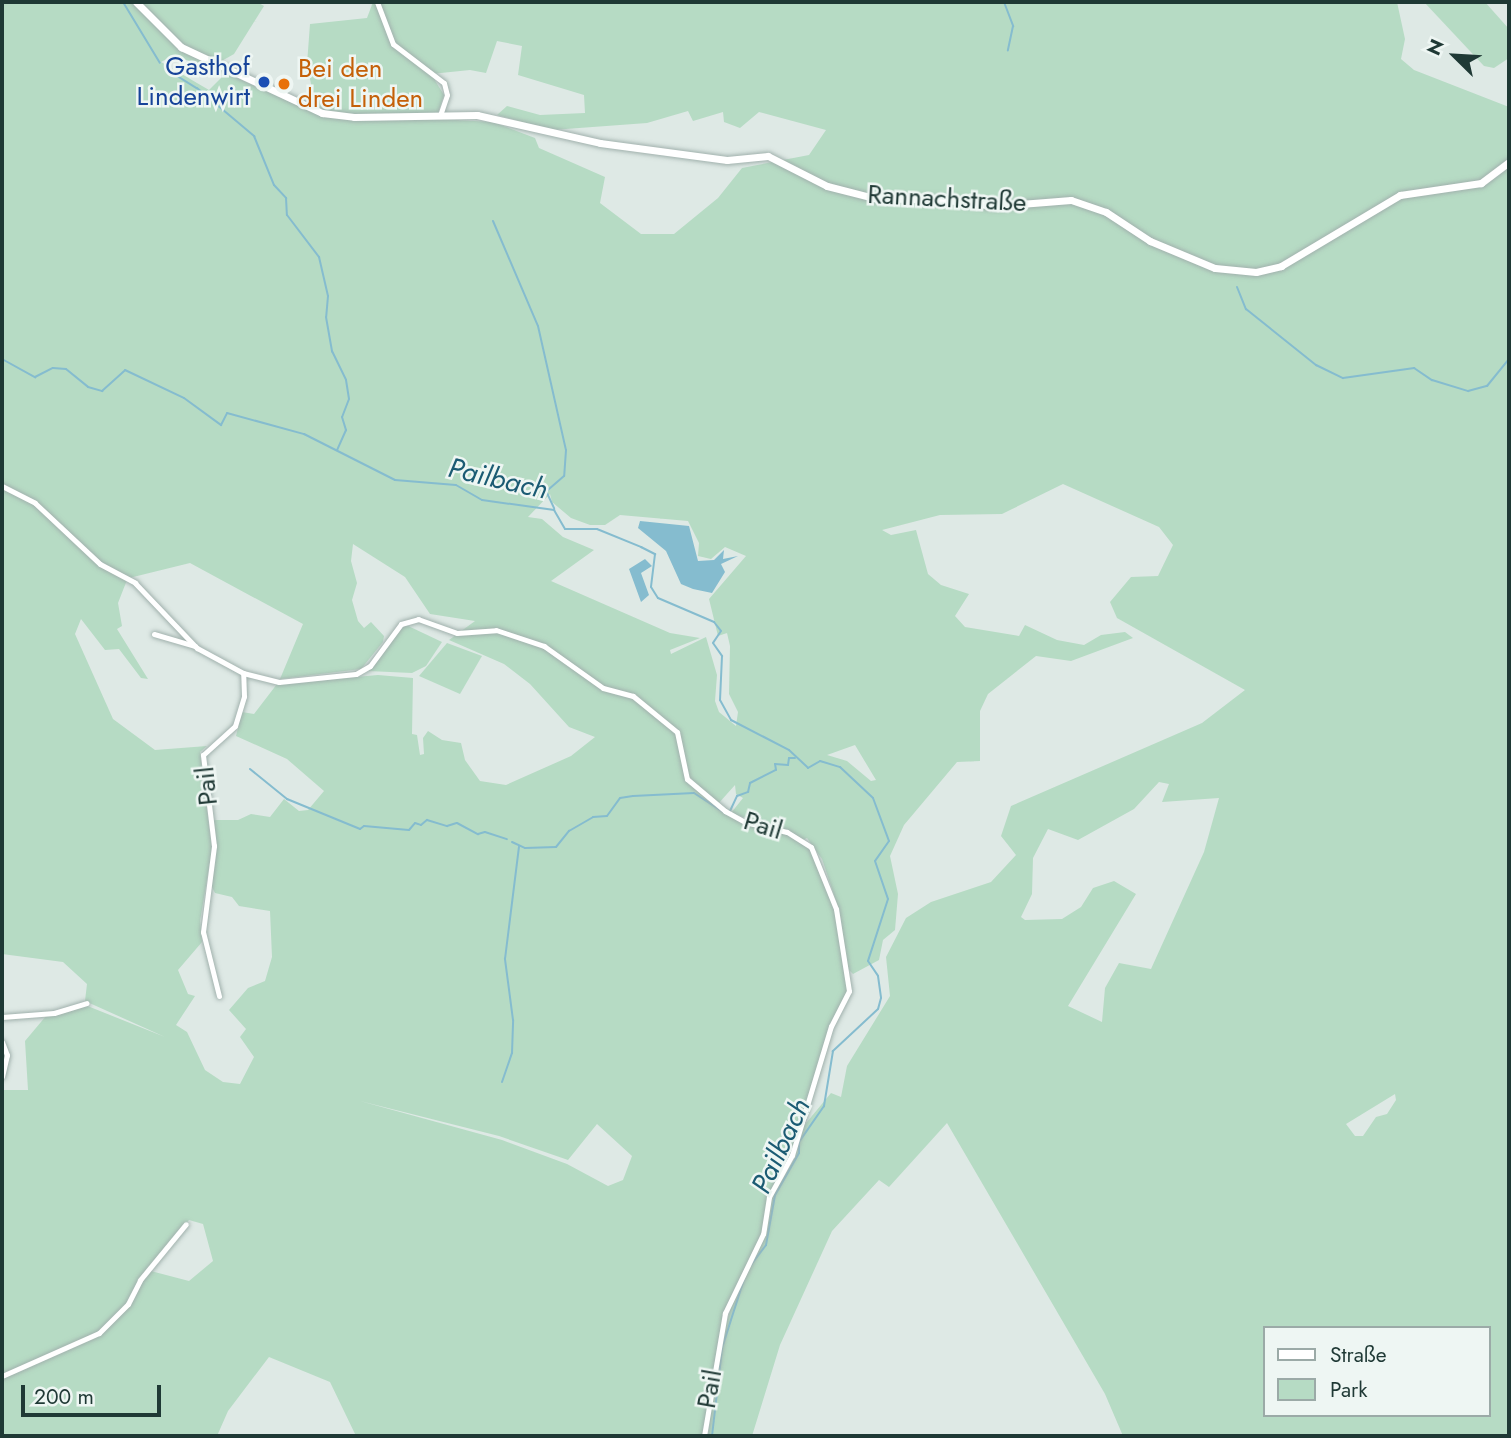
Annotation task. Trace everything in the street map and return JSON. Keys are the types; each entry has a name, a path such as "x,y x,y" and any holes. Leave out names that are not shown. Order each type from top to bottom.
{"street":[{"name":"Rannachstraße","path":"136,2 181,47 322,113 489,117 554,135 717,159 768,156 782,159 827,186 874,198 947,200 995,206 1071,200 1105,212 1150,240 1215,268 1249,272 1281,266 1304,255 1347,223 1400,195 1481,183 1509,162"},
{"path":"377,2 393,44 444,83 447,95 440,115"},
{"name":"Pail","path":"2,486 35,503 100,564 135,583 197,648"},
{"name":"Pail","path":"154,634 197,648 243,673 279,682 356,674 370,666 393,631 409,621 457,633 496,629 512,633 558,654 603,688 633,696 677,732 683,772 701,793 734,817 787,832 815,853 836,909 849,991 831,1026 792,1155 769,1197 759,1243 725,1313 704,1436"},
{"name":"Pail","path":"219,996 203,932 214,846 202,755 235,726 244,696 243,673"},
{"path":"2,1017 54,1013 87,1003"},
{"path":"2,1042 7,1055 2,1076"},
{"path":"2,1376 99,1333 128,1304 140,1280 186,1224"}],"green space":[{"path":"2,2 257,2 264,6 234,54 211,67 172,56 161,62 209,90 226,73 317,114 307,64 310,24 367,18 373,2 1397,2 1405,39 1401,59 1414,70 1509,107 1509,1436 1123,1436 1105,1394 947,1123 889,1187 879,1180 832,1231 780,1345 752,1436 708,1436 717,1360 733,1299 758,1252 762,1235 725,1313 718,1341 704,1436 356,1436 330,1382 269,1357 228,1411 217,1436 2,1436 2,1090 28,1090 25,1041 46,1016 85,1005 165,1037 85,1001 87,984 63,962 2,954 2,488 35,505 98,564 127,580 118,603 122,626 117,629 148,679 141,678 119,649 105,650 81,619 75,634 113,719 155,750 207,746 200,752 212,850 200,921 202,942 178,970 188,994 195,996 176,1025 187,1032 205,1070 223,1082 240,1084 254,1057 240,1037 246,1029 229,1010 248,988 265,981 272,957 270,911 239,906 232,897 215,893 209,881 216,850 212,820 238,820 251,814 270,817 284,799 299,811 308,810 324,791 287,759 236,736 242,712 254,714 277,684 378,675 413,678 412,734 417,735 420,755 424,754 423,738 428,731 442,740 461,743 465,760 480,781 506,785 571,756 595,737 569,727 530,684 504,664 449,640 475,621 430,614 405,577 353,544 351,561 357,583 352,600 358,621 364,628 371,622 384,636 383,642 361,669 280,679 303,624 190,563 129,578 101,563 38,504 2,485","holes":["497,41 522,46 518,75 584,95 585,113 540,115 507,106 497,115 552,130 647,123 688,111 693,121 723,112 724,122 740,128 759,112 826,130 809,155 742,168 718,198 674,234 641,234 600,203 605,177 539,148 535,138 493,122 436,119 444,95 431,74 470,70 486,73","1063,484 1159,527 1173,545 1158,576 1131,577 1110,602 1117,618 1245,690 1202,723 1011,806 1001,836 1016,855 991,882 931,902 906,918 886,957 890,996 847,1066 841,1097 831,1093 802,1128 795,1158 773,1195 763,1231 769,1197 792,1155 831,1026 849,991 849,979 844,967 836,909 821,866 803,840 807,838 822,859 840,913 845,966 853,974 879,960 883,940 895,930 898,894 890,856 904,825 957,762 980,761 980,711 988,694 1036,656 1071,661 1133,638 1125,632 1101,635 1084,645 1057,640 1025,625 1019,636 965,627 955,616 969,594 941,585 928,574 916,530 891,535 882,530 940,515 1002,514","550,494 552,502 571,518 590,525 605,525 620,515 688,521 699,543 698,556 711,559 725,547 746,556 709,599 718,636 727,633 730,646 729,694 738,712 736,726 719,712 715,701 717,675 706,637 671,654 670,650 700,638 670,633 551,581 594,550 563,537 542,519 528,517","855,745 876,780 871,781 847,761 827,755","684,746 685,771 696,785 718,804 735,785 736,794 743,798 731,813 785,831 734,817 701,793 683,772","1159,782 1169,784 1162,802 1219,798 1204,852 1151,969 1119,963 1105,988 1102,1022 1068,1006 1136,894 1114,881 1093,888 1081,907 1062,919 1025,920 1021,917 1032,894 1033,858 1048,829 1078,840 1134,809","1395,1094 1396,1100 1387,1114 1376,1117 1363,1136 1355,1136 1346,1124","360,1101 499,1136 568,1160 597,1124 632,1156 623,1180 608,1186 567,1164 502,1140","189,1220 203,1224 213,1261 189,1281 147,1270"]},
{"path":"1424,2 1485,2 1509,29 1509,58 1494,68 1484,66"},
{"path":"404,624 442,642 426,666 412,673 368,671"},
{"path":"447,643 482,656 460,694 419,676"}],"water":[{"path":"640,521 689,526 698,561 714,560 724,550 723,559 738,556 721,564 725,572 712,593 693,589 681,584 666,551 638,528"},
{"path":"645,559 652,566 641,573 649,595 641,602 629,569"}],"waterway":[{"path":"123,2 160,63"},
{"path":"1004,2 1013,26 1008,50"},
{"path":"166,69 197,88 254,136 274,185 286,198 287,215 319,257 328,296 326,317 332,351 346,380 349,399 342,417 346,430 337,450"},
{"path":"493,221 538,326 566,450 564,476 548,490"},
{"path":"1237,287 1246,309 1316,365 1343,378 1414,368 1432,380 1468,391 1487,386 1509,359"},
{"name":"Pailbach","path":"2,359 35,377 53,368 66,369 88,387 102,391 125,370 184,398 221,425 227,413 304,434 395,480 456,485 482,500 554,510 565,529 597,529 655,554 651,587 658,598 714,622 721,631 713,643 722,656 720,700 731,720 789,750 808,768 820,761 840,767 873,798 889,841 875,861 888,899 868,961 878,976 881,998 878,1009 833,1051 824,1106 799,1142 799,1153 775,1195 766,1245 751,1265"},
{"path":"547,493 554,508"},
{"path":"730,811 737,796 748,792 750,783 776,770 775,764 788,765 789,758 795,758"},
{"path":"250,769 287,799 360,829 364,826 409,830 415,823 421,825 427,820 447,826 457,823 478,834 485,832 507,839"},
{"path":"512,842 525,848 556,847 569,831 593,817 607,816 620,798 633,796 694,793 726,814"},
{"path":"502,1082 512,1053 513,1020 505,959 519,847"},
{"name":"Pailbach","path":"712,1436 722,1348 745,1276"}],"place":[{"name":"Gasthof Lindenwirt","path":"264,82"},
{"name":"Bei den drei Linden","path":"284,84"}]}
